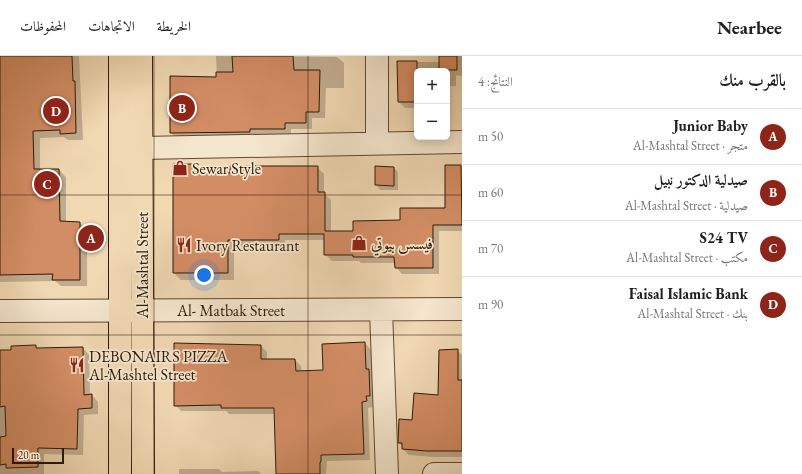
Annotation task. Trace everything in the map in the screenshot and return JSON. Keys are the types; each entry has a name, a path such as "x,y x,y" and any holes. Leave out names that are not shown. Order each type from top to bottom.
{"main road":[{"name":"Al-Mashtal Street","path":"120,56 120,474"},
{"name":"Al-Mashtal Street","path":"141,56 143,474"}],"street":[{"path":"377,56 377,143"},
{"path":"142,148 462,142"},
{"name":"Al- Matbak Street","path":"0,311 462,309"},
{"path":"381,310 387,474"},
{"path":"434,474 462,474"}],"building":[{"path":"0,56 72,56 73,81 75,81 76,133 60,134 60,130 33,131 34,169 59,169 60,221 80,222 80,280 52,280 53,274 0,275"},
{"path":"232,56 293,56 294,70 320,70 319,112 306,112 306,123 285,123 285,129 250,129 250,132 170,133 170,76 216,77 216,72 233,72"},
{"path":"439,56 457,56 457,70 450,70 450,68 439,68"},
{"path":"397,61 417,61 417,68 414,68 414,102 398,102"},
{"path":"173,164 198,164 198,173 230,173 230,166 318,166 318,192 325,192 325,231 353,231 353,221 400,220 400,208 445,208 445,165 461,165 462,225 433,225 433,268 395,268 394,257 324,255 324,234 279,234 279,240 228,240 228,273 173,273"},
{"path":"375,166 394,167 394,186 375,185"},
{"path":"365,342 366,369 369,369 370,396 366,396 367,401 362,402 364,454 321,455 320,474 276,474 274,408 221,408 221,405 174,406 174,343 261,345 261,359 295,359 296,371 323,370 322,344"},
{"path":"36,345 36,348 83,347 84,395 92,394 92,408 78,409 77,449 38,448 38,467 6,468 6,464 0,465 0,437 6,436 5,406 0,407 0,350 11,350 11,346"},
{"path":"458,349 458,380 462,380 462,451 402,449 402,443 398,443 399,419 412,420 414,393 438,395 439,350"}],"place":[{"name":"صيدلية الدكتور نبيل","path":"182,108"},
{"name":"Faisal Islamic Bank","path":"56,111"},
{"name":"Sewar Style","path":"180,168"},
{"name":"S24 TV","path":"47,184"},
{"name":"Junior Baby","path":"91,238"},
{"name":"فيسس بيوتي","path":"359,243"},
{"name":"Ivory Restaurant","path":"184,245"},
{"name":"DEBONAIRS PIZZA Al-Mashtel Street","path":"77,365"}]}
